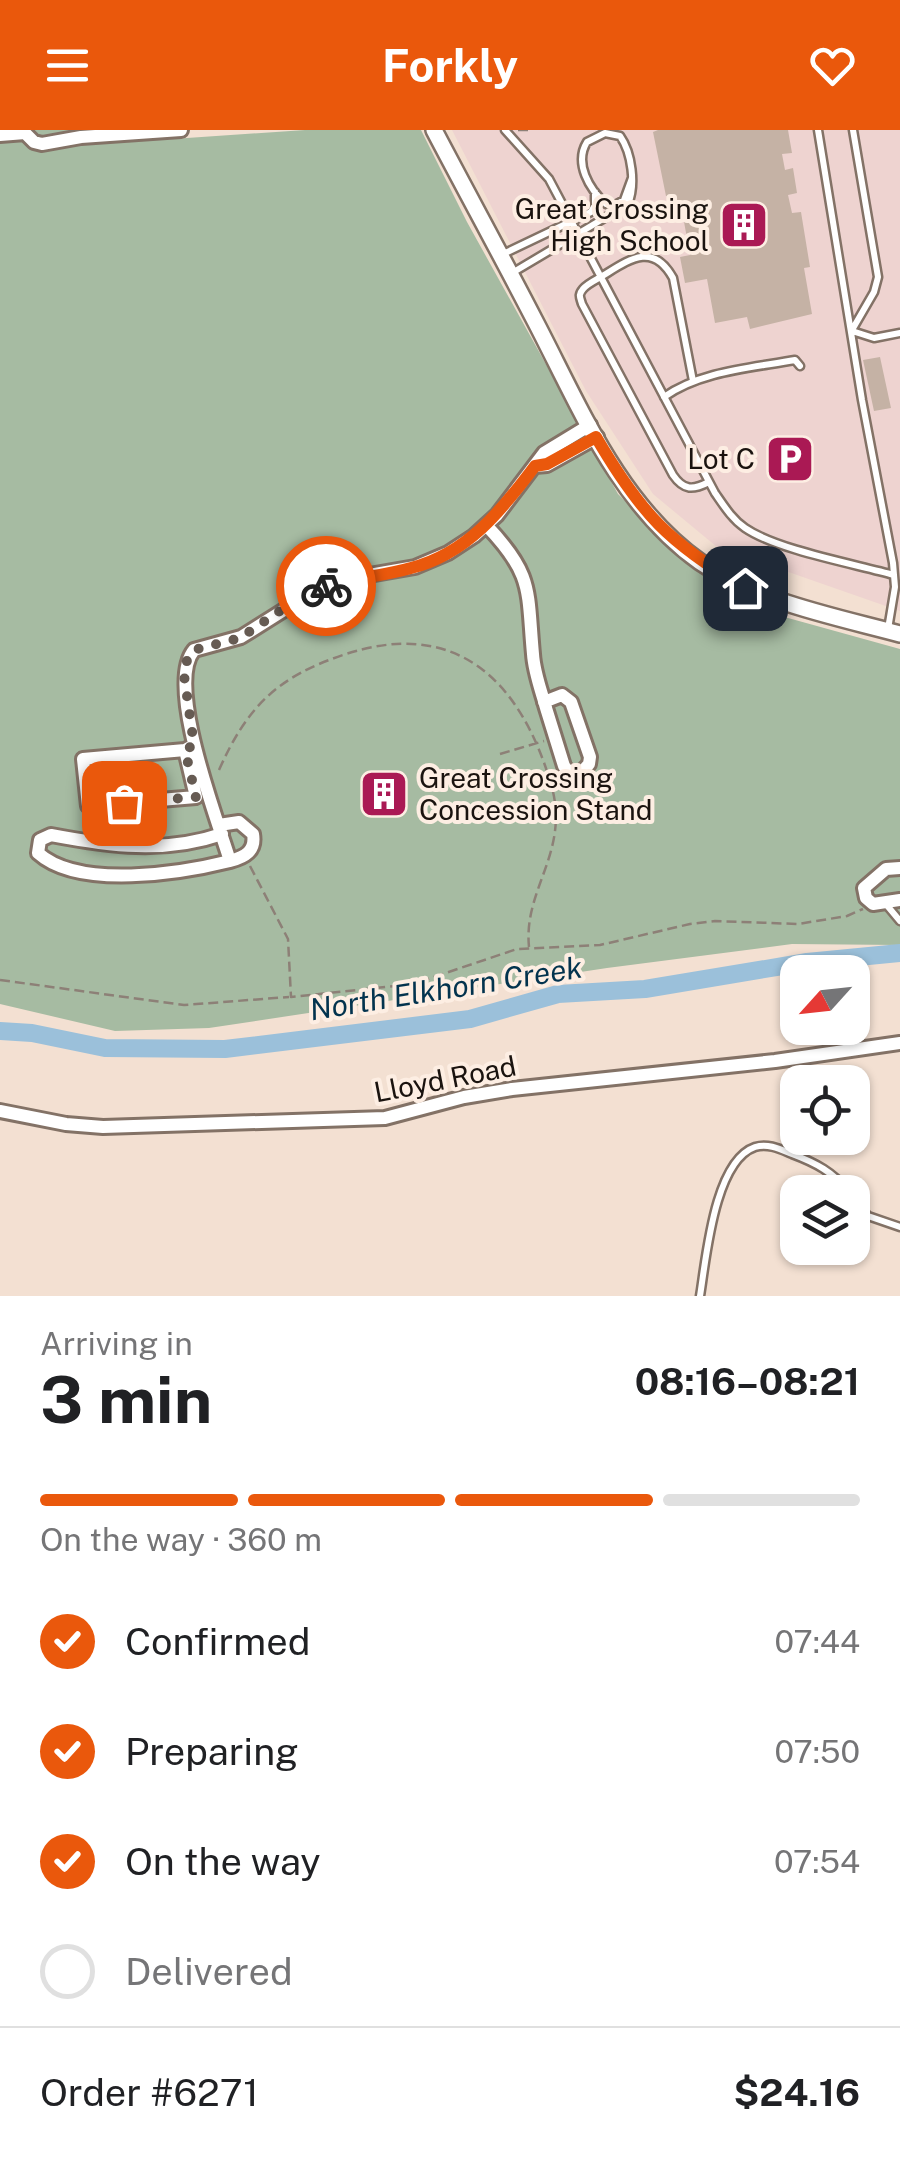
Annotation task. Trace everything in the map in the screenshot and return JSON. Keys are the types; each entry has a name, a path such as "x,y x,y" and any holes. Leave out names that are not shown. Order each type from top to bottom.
{"street":[{"path":"0,136 24,133 42,144 81,137 181,130"},
{"path":"434,130 593,431 642,509 700,562 745,588 894,632"},
{"path":"190,747 83,760 88,806 196,797 184,675 185,664 194,650 240,638 319,588 352,578 415,568 448,553 486,525 544,453 562,449 593,431"},
{"path":"486,525 510,550 526,582 532,608 533,655 544,702 568,771 574,774 585,770 590,757 572,702 562,695 544,702"},
{"path":"190,747 230,861"},
{"path":"239,822 252,834 253,847 247,855 230,861 162,874 125,875 72,869 38,853 40,840 51,835 107,846 144,847 190,844 220,830 239,822"},
{"path":"900,868 886,868 864,888 866,898 873,904 900,900"},
{"name":"Lloyd Road","path":"0,1111 103,1127 368,1120 512,1089 775,1061 900,1043"}],"lane":[{"path":"505,130 549,179 731,517 747,530 778,543 894,575"},
{"path":"818,130 894,575 894,632"},
{"path":"851,331 874,292 878,276 853,130"},
{"path":"511,274 628,204 633,190 632,178 624,142 620,136 606,133 588,142 581,154 584,172 606,204 620,204 632,178"},
{"path":"501,255 592,210 595,191"},
{"path":"693,381 672,278 666,267 650,257 638,256 600,277 581,293 585,310 677,481 690,489 709,482"},
{"path":"851,331 874,338 900,333"},
{"path":"664,397 693,381 795,360 800,366"},
{"path":"884,903 900,921"},
{"path":"700,1296 719,1198 728,1175 748,1151 757,1146 775,1146 834,1175"},
{"path":"870,1217 900,1227"}],"path":[{"path":"518,130 528,130"},
{"path":"219,770 249,716 280,684 353,652 406,642 432,644 464,657 511,700 536,743 552,786 558,828 528,923 529,948"},
{"path":"500,754 555,738"},
{"path":"248,860 288,939 291,997"},
{"path":"0,980 184,1005 291,997 413,984 504,952 529,948 600,945 716,921 798,924 847,916 863,909"}],"shaded area":[{"path":"452,130 900,130 900,611 717,547 653,494 586,391"}],"green space":[{"path":"0,130 156,130 158,140 305,130 421,130 467,222 618,494 698,572 770,613 900,649 900,945 792,944 209,1028 115,1031 0,1004"}],"building":[{"name":"Great Crossing High School","path":"788,130 792,153 782,154 785,170 793,168 797,193 788,195 792,213 801,212 810,267 804,268 812,314 750,329 747,317 715,323 707,279 685,283 680,257 690,255 681,205 672,195 666,196 653,132"},
{"path":"880,357 891,408 874,411 863,360"},
{"name":"Great Crossing Concession Stand","path":"385,771 397,777 403,789 397,801 385,807 373,801 367,789 373,777"}],"waterway":[{"name":"North Elkhorn Creek","path":"0,1031 32,1033 105,1048 225,1049 470,1019 558,994 645,989 807,962 900,953"}],"way so far":[{"path":"124,803 196,797 185,750 194,745 184,675 185,664 194,650 240,638 293,602 326,586"}],"place":[{"name":"Great Crossing High School","path":"744,225"},
{"name":"Lot C","path":"790,459"},
{"name":"Great Crossing Concession Stand","path":"384,794"}],"route":[{"path":"326,586 415,568 448,553 498,515 535,466 547,464 596,437 626,489 666,534 700,562 745,588"}]}
